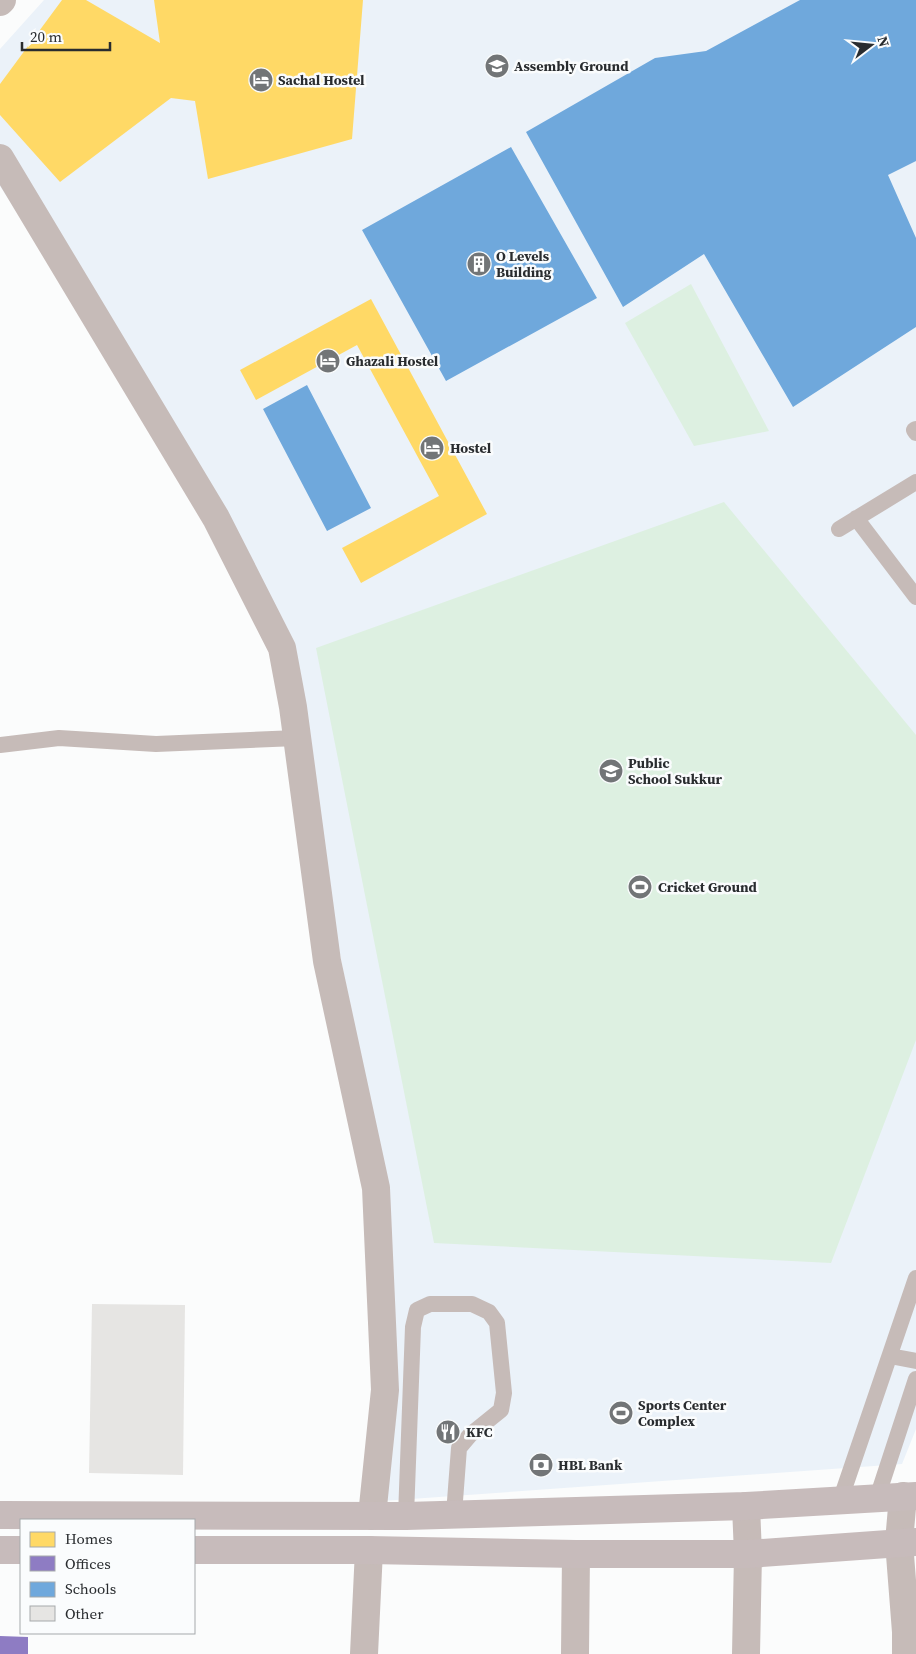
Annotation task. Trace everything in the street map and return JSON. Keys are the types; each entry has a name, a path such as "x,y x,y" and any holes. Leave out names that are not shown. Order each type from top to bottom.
{"main road":[{"path":"0,1515 406,1516 746,1506 899,1497"},
{"path":"195,1550 748,1554 907,1542"},
{"path":"0,1550 20,1550"}],"street":[{"path":"0,158 216,518 282,648 297,738 327,961 376,1188 385,1390 372,1516"},
{"path":"899,1497 907,1542 906,1654"},
{"path":"746,1506 748,1554 746,1654"},
{"path":"364,1654 370,1550"},
{"path":"574,1654 576,1554"}],"lane":[{"path":"916,429 914,430 916,433"},
{"path":"839,529 916,482"},
{"path":"856,518 916,597"},
{"path":"0,745 58,738 156,744 297,738"},
{"path":"840,1501 916,1278"},
{"path":"406,1516 413,1327 417,1310 430,1304 472,1304 489,1312 497,1323 504,1393 501,1410 470,1435 459,1448 454,1514"},
{"path":"890,1356 916,1361"},
{"path":"899,1497 916,1379"}],"shaded area":[{"name":"Public School Sukkur","path":"44,0 916,0 916,1429 902,1464 368,1502 379,1150 326,884 286,658 54,269 0,186 0,49"}],"green space":[{"path":"691,284 769,431 694,446 625,323"},
{"name":"Cricket Ground","path":"724,502 916,735 916,1040 831,1263 434,1243 316,648"}],"building: Homes":[{"path":"62,0 86,0 160,43 154,0 363,0 352,139 208,179 195,101 171,98 60,182 0,115 0,84"},
{"name":"Hostel","path":"371,299 487,514 361,583 342,548 439,496 357,345 256,400 240,370"}],"building: Offices":[{"path":"0,1636 28,1637 28,1654 0,1654"}],"building: Schools":[{"path":"800,0 916,0 916,161 888,175 916,238 916,327 793,407 704,254 623,307 526,132 655,58 706,51"},
{"name":"O Levels Building","path":"511,147 597,298 446,381 362,230"},
{"path":"307,385 371,508 327,531 263,409"}],"building: Other":[{"path":"92,1304 185,1305 183,1475 89,1473"}],"place":[{"name":"Assembly Ground","path":"497,66"},
{"name":"Sachal Hostel","path":"261,80"},
{"name":"O Levels Building","path":"479,264"},
{"name":"Ghazali Hostel","path":"328,361"},
{"name":"Hostel","path":"432,448"},
{"name":"Public School Sukkur","path":"611,771"},
{"name":"Cricket Ground","path":"640,887"},
{"name":"Sports Center Complex","path":"621,1413"},
{"name":"KFC","path":"448,1432"},
{"name":"HBL Bank","path":"541,1465"}]}
